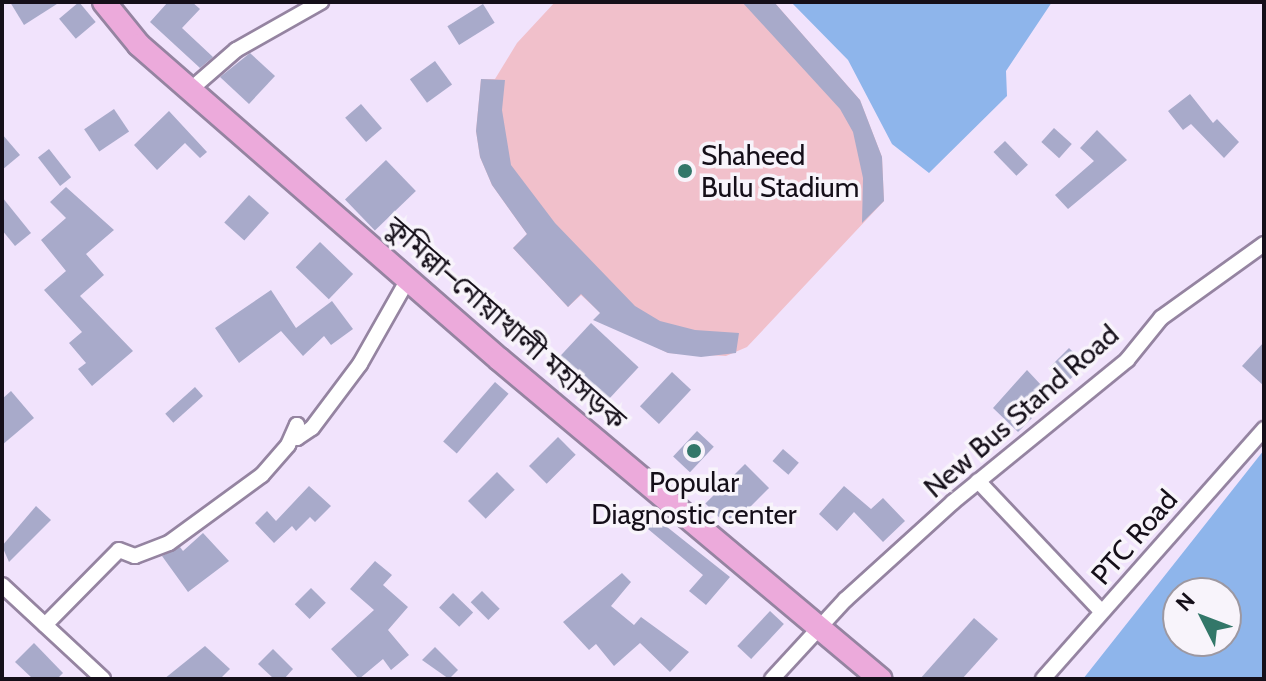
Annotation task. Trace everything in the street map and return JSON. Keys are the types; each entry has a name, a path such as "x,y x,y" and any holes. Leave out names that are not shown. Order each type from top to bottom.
{"highway":[{"name":"কুমিল্লা–নোয়াখালী মহাসড়ক","path":"104,2 139,45 190,90 408,279 881,679"}],"street":[{"path":"190,90 236,50 321,2"},
{"name":"New Bus Stand Road","path":"772,679 819,628 978,481 1127,360 1161,318 1264,244"},
{"path":"45,625 119,550 135,556 169,543 262,475 288,445 297,425 297,438 312,428 360,364 408,279"},
{"name":"PTC Road","path":"1043,679 1264,429"},
{"path":"978,481 1102,612"},
{"path":"2,585 103,679"}],"shaded area":[{"name":"Shaheed Bulu Stadium","path":"555,2 774,2 860,100 882,157 884,201 747,347 726,356 668,353 617,328 581,295 568,307 513,248 527,234 492,185 480,157 476,131 481,79 495,79 517,43"}],"water":[{"path":"791,2 1052,2 1006,71 1007,96 929,173 892,144 848,60"},
{"path":"1264,450 1264,679 1083,679 1162,579 1162,657 1242,657 1242,577 1164,577"}],"building":[{"path":"10,2 60,2 24,25"},
{"path":"79,2 96,22 76,39 59,19"},
{"path":"168,2 192,2 200,9 182,28 213,57 200,68 150,22"},
{"path":"742,2 774,2 860,100 882,157 884,201 862,223 863,178 853,132 840,109"},
{"path":"483,4 495,23 459,45 447,26"},
{"path":"250,53 275,76 249,104 220,77"},
{"path":"435,61 452,84 427,103 410,79"},
{"path":"481,79 505,80 502,110 511,165 555,223 635,306 660,321 695,330 739,333 736,353 701,357 668,353 593,320 600,313 581,294 568,307 513,248 527,234 492,185 480,157 476,131"},
{"path":"1190,94 1213,123 1217,119 1239,142 1224,158 1191,124 1183,130 1168,111"},
{"path":"361,104 382,128 366,142 345,118"},
{"path":"114,109 129,131 99,152 84,129"},
{"path":"169,111 207,152 200,158 185,143 157,170 134,145"},
{"path":"1054,128 1072,144 1059,158 1041,142"},
{"path":"1097,130 1127,160 1068,209 1055,195 1094,161 1080,148"},
{"path":"2,134 20,155 2,170"},
{"path":"1005,141 1028,165 1016,176 993,152"},
{"path":"49,149 71,177 60,186 38,158"},
{"path":"386,160 416,191 375,231 345,200"},
{"path":"66,187 114,230 86,254 104,275 80,296 133,351 92,386 78,369 86,363 69,343 82,332 44,290 66,271 41,240 66,218 50,202"},
{"path":"249,195 269,213 244,241 224,222"},
{"path":"2,197 31,233 15,246 2,230"},
{"path":"320,242 353,274 329,299 296,267"},
{"path":"271,290 296,328 332,301 353,329 331,345 324,336 303,356 281,331 239,363 215,328"},
{"path":"591,323 639,367 601,408 553,363"},
{"path":"1264,342 1264,386 1242,366"},
{"path":"1069,348 1085,364 1065,384 1049,368"},
{"path":"1027,370 1042,386 1021,408 1032,418 1018,432 993,408"},
{"path":"672,372 691,390 659,424 640,406"},
{"path":"495,382 509,394 457,453 443,442"},
{"path":"195,387 203,396 173,423 165,414"},
{"path":"11,391 34,418 2,445 2,399"},
{"path":"697,431 714,447 690,472 673,457"},
{"path":"558,437 576,455 547,484 529,466"},
{"path":"783,449 799,463 788,475 773,461"},
{"path":"745,464 769,488 729,528 705,504"},
{"path":"497,472 515,490 486,519 468,501"},
{"path":"309,486 331,506 315,522 310,517 296,531 292,526 274,543 255,523 267,511 276,521"},
{"path":"844,486 871,509 883,498 905,521 883,542 854,512 837,531 819,514"},
{"path":"36,506 51,520 9,562 2,546"},
{"path":"657,519 730,577 706,605 689,591 703,575 648,529"},
{"path":"203,533 229,561 188,592 162,556 180,547 183,551"},
{"path":"375,561 392,575 383,585 408,607 388,630 409,655 391,670 383,659 359,679 331,649 374,610 350,589"},
{"path":"622,573 631,582 611,606 634,625 641,617 689,652 670,672 640,643 614,666 596,644 589,650 563,622"},
{"path":"311,588 326,603 310,619 295,604"},
{"path":"482,591 500,609 488,620 471,602"},
{"path":"453,593 473,612 459,627 439,607"},
{"path":"770,611 784,624 751,659 737,646"},
{"path":"974,618 998,639 962,679 920,679"},
{"path":"34,643 63,673 57,679 33,679 15,662"},
{"path":"205,646 230,669 220,679 164,679"},
{"path":"435,647 458,670 449,679 422,660"},
{"path":"273,649 293,669 284,679 274,679 258,664"}],"place":[{"name":"Shaheed Bulu Stadium","path":"685,171"},
{"name":"Popular Diagnostic center","path":"694,451"}]}
